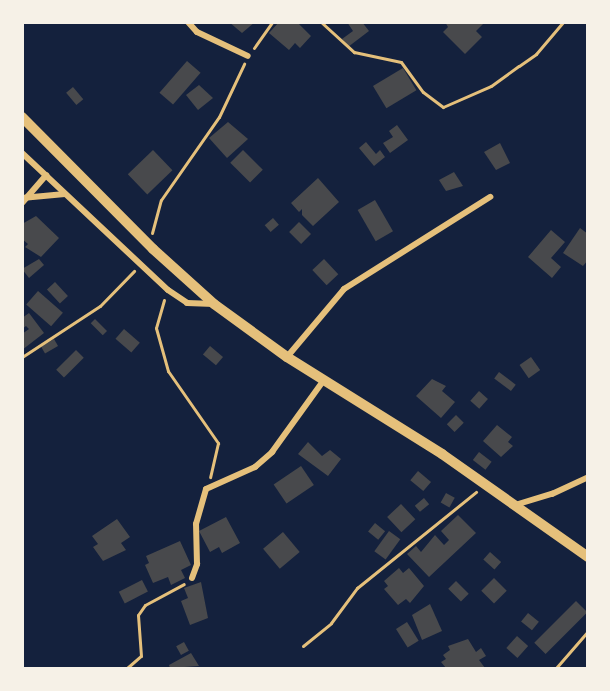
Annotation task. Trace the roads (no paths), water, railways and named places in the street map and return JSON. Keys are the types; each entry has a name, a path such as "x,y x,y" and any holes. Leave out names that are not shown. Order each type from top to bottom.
{"street":[{"path":"188,22 197,32 248,56"},
{"path":"22,117 214,304 287,357 325,379 588,557"},
{"path":"22,153 65,194 95,218 168,290 187,303 214,304"},
{"path":"22,203 46,175"},
{"path":"22,198 30,195 65,194"},
{"path":"287,357 344,289 490,197"},
{"path":"192,578 197,564 196,524 206,489 255,467 272,453 325,379"},
{"path":"511,506 552,494 588,477"}]}
